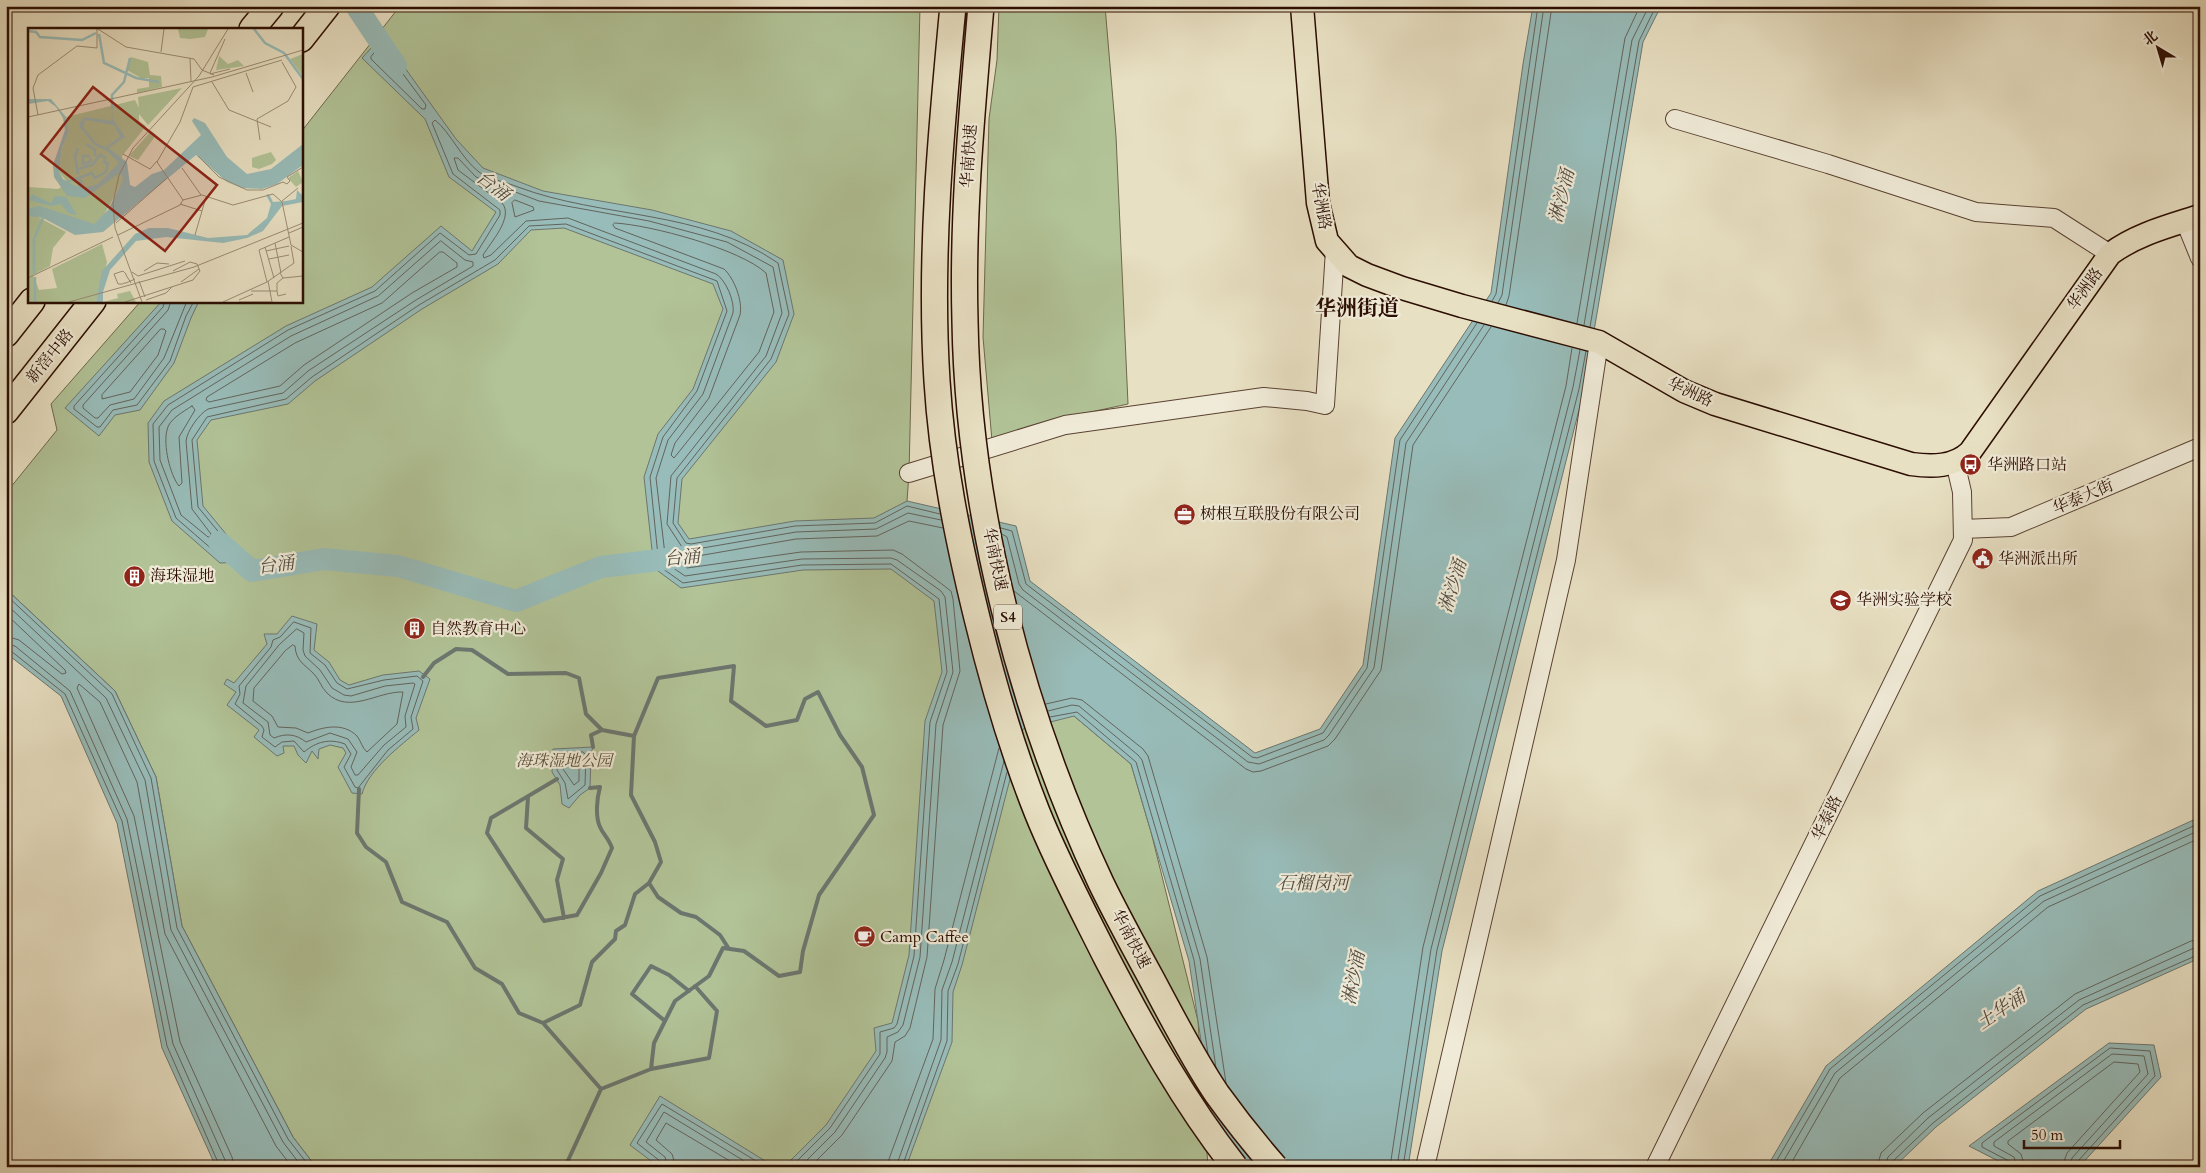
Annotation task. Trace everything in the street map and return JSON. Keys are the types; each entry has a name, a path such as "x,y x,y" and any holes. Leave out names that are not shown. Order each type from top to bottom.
{"highway":[{"path":"253,28 271,6"},
{"path":"306,32 327,6"},
{"name":"华南快速","path":"953,6 935,218 934,291 937,382 944,445 954,515 966,574 1008,733 1037,813 1064,875 1144,1029 1179,1087 1235,1167"},
{"name":"华南快速","path":"981,6 966,192 964,323 978,472 1002,596 1021,670 1044,741 1070,811 1101,883 1178,1028 1216,1092 1274,1167"},
{"path":"6,334 31,302"},
{"name":"新滘中路","path":"6,411 92,302"}],"main road":[{"name":"华洲路","path":"1302,6 1318,203 1327,241 1349,266 1367,275 1462,306 1599,342 1684,391 1715,404 1911,464 1942,465 1955,462 1970,452 2110,254 2139,236 2192,219"}],"street":[{"path":"1675,119 1828,164 1976,212 2054,218 2110,254"},
{"path":"2192,219 2200,258"},
{"path":"909,473 1064,425 1264,397 1307,401 1325,405 1335,250"},
{"path":"1425,1167 1566,560 1599,342"},
{"name":"华泰大街","path":"1963,529 2012,527 2200,447"},
{"name":"华泰路","path":"1655,1167 1963,540 1962,492 1955,462"}],"green space":[{"name":"海珠湿地公园","path":"400,6 920,6 907,501 922,571 1074,716 1131,764 1151,832 1198,1021 1208,1167 316,1167 293,1137 182,926 156,777 115,691 6,589 6,493 57,430 51,404 140,302 302,302 302,131"},
{"path":"999,6 1105,6 1116,136 1128,404 1077,415 992,441 983,337 989,119 997,60"}],"water":[{"name":"石榴岗河","path":"1533,6 1661,6 1643,42 1584,390 1442,951 1408,1167 1220,1167 1189,961 1131,764 1074,716 1023,729 962,965 953,992 952,1042 906,1167 784,1167 826,1125 876,1051 874,1028 892,1023 909,955 925,721 942,672 934,601 891,569 803,570 681,588 654,568 644,477 658,434 693,389 723,309 713,284 564,228 531,230 498,264 422,309 315,381 288,404 211,420 197,440 203,506 235,545 242,562 220,563 172,521 149,462 148,423 164,401 286,326 372,287 441,226 472,251 496,212 449,177 425,119 362,58 382,36 456,139 483,168 543,191 652,210 731,231 783,260 794,314 776,362 682,479 678,523 689,539 795,521 874,518 907,501 1016,526 1030,581 1255,753 1320,729 1363,665 1395,438 1491,293"},
{"path":"161,302 199,302 174,363 140,410 115,415 99,436 65,408"},
{"path":"6,589 115,691 156,777 182,926 293,1137 316,1167 216,1167 162,1048 117,823 61,696 6,653"},
{"path":"292,616 317,624 314,650 329,662 340,680 349,685 383,675 419,671 430,679 416,718 419,730 378,767 365,785 362,794 352,793 338,767 346,753 343,748 330,745 319,749 318,759 312,751 306,763 298,755 294,746 283,746 284,753 277,756 254,737 259,730 227,705 236,692 224,684 227,679 234,683 267,644 264,634 277,634"},
{"path":"593,747 590,788 580,795 569,808 562,804 560,785 552,772 553,749"},
{"name":"土华涌","path":"2200,817 2200,958 2086,1009 1936,1127 1894,1167 1767,1167 1826,1066 2038,891"},
{"path":"2109,1043 2154,1045 2161,1077 2079,1167 2010,1167 1969,1146"},
{"path":"660,1096 775,1167 659,1167 630,1145"}],"waterway":[{"name":"台涌","path":"356,6 396,66"},
{"name":"台涌","path":"219,542 252,571 324,559 398,566 516,601 601,567 683,557"},
{"path":"423,677 434,663 456,649 472,650 508,674 566,673 579,678 586,714 602,730 634,736"},
{"path":"543,1023 580,1005 592,962 615,939 616,931 625,925 635,894 649,883 661,862 655,842 631,795 634,736 658,678 734,666 731,701 766,726 797,720 805,699 818,692 840,735 862,767 874,815 819,895 803,951 800,972 779,976 744,951 723,948 709,976 675,1001 654,1043 651,1069 601,1089 565,1167"},
{"path":"593,747 591,735 602,730"},
{"path":"557,779 491,818 487,833 544,921 577,915 601,873 612,848 597,818 597,802 600,787 590,788"},
{"path":"359,789 357,833 366,847 386,862 402,902 447,922 475,968 502,984 519,1013 543,1023 601,1089"},
{"path":"528,797 526,828 563,859 557,880 564,918"},
{"path":"649,883 658,897 681,913 696,917 720,935 729,949"},
{"path":"665,1021 632,994 651,966 669,975 689,991"},
{"path":"651,1069 709,1058 717,1011 695,986"}],"place":[{"name":"华洲路口站","path":"1971,465"},
{"name":"树根互联股份有限公司","path":"1184,514"},
{"name":"华洲派出所","path":"1982,559"},
{"name":"海珠湿地","path":"134,576"},
{"name":"华洲实验学校","path":"1840,600"},
{"name":"自然教育中心","path":"414,629"},
{"name":"Camp Caffee","path":"864,937"}],"district":[{"name":"华洲街道","path":"1357,308"}],"water label":[{"name":"淋沙涌","path":"1562,196"},
{"name":"淋沙涌","path":"1453,586"},
{"name":"淋沙涌","path":"1354,978"}]}
